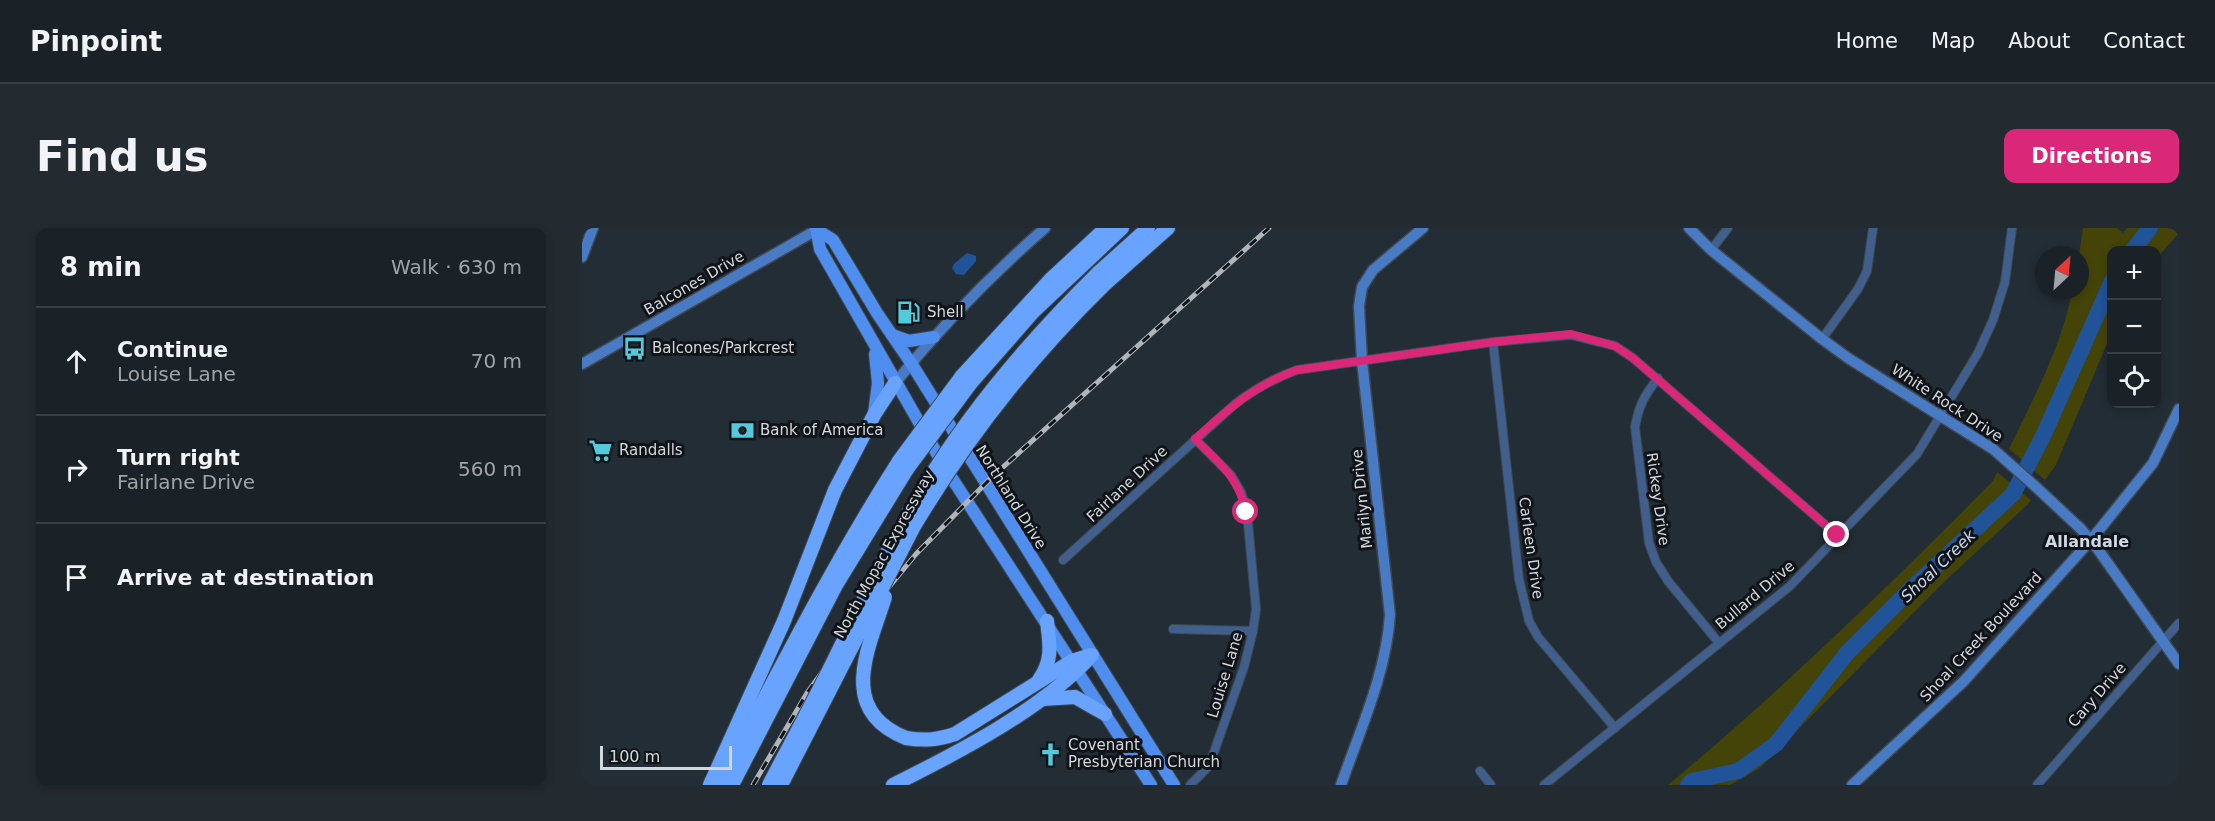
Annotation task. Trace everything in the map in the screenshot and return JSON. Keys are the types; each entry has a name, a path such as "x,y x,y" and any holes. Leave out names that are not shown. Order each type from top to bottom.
{"highway":[{"name":"North Mopac Expressway","path":"719,785 817,597 860,523 966,380 1051,279 1106,228"},
{"path":"966,380 1033,312 1122,228"},
{"path":"769,785 885,557 925,485 949,448 1031,342 1102,278 1148,228"},
{"name":"North Mopac Expressway","path":"781,785 896,561 935,491 982,424 1102,278 1168,228"},
{"path":"710,785 784,621 835,490 874,415 895,383"},
{"path":"732,785 836,585 903,465"},
{"path":"896,561 862,669 862,684 866,701 873,714 883,725 906,738 924,741 939,740 955,734 1038,682 1075,666 1092,655"},
{"path":"1038,682 1049,663 1047,621"},
{"path":"893,785 959,752 1040,700 1075,666"},
{"path":"1040,700 1076,697 1105,714"}],"main road":[{"path":"818,229 820,249 944,466 1047,621 1151,785"},
{"name":"Northland Drive","path":"818,229 833,240 1174,785"},
{"path":"892,335 909,341 934,337"},
{"path":"874,347 878,383 874,415"}],"street":[{"path":"582,257 593,228"},
{"path":"895,383 934,337 994,275 1045,228"},
{"name":"Marilyn Drive","path":"1341,785 1382,668 1390,615 1362,361 1359,306 1362,287 1373,270 1423,228"},
{"name":"White Rock Drive","path":"1689,228 1712,250 1822,339 1848,358 1993,449 2036,487 2091,540 2179,664"},
{"path":"1712,250 1728,228"},
{"path":"1822,339 1858,289 1867,271 1873,228"},
{"name":"Bullard Drive","path":"1544,785 1790,586 1917,454 1978,353 1993,320 2005,282 2012,228"},
{"name":"Balcones Drive","path":"585,361 818,229"},
{"name":"Fairlane Drive","path":"1063,560 1235,404 1256,388 1276,377 1297,370 1493,342 1571,334 1615,346 1658,378 1837,535"},
{"name":"Carleen Drive","path":"1493,342 1519,579 1529,621 1538,637 1615,728"},
{"name":"Rickey Drive","path":"1658,378 1643,398 1635,427 1649,543 1656,562 1668,581 1719,643"},
{"name":"Shoal Creek Boulevard","path":"1852,785 1964,681 2091,540 2153,463 2179,409"},
{"name":"Louise Lane","path":"1190,785 1207,768 1214,752 1244,668 1256,609 1246,512 1241,492 1231,475 1195,439"},
{"name":"Cary Drive","path":"2037,785 2179,622"},
{"path":"1173,629 1253,632"},
{"path":"1480,771 1491,785"}],"shaded area":[{"path":"2083,228 2117,228 2123,233 2127,228 2179,228 2179,233 2161,253 2161,246 2107,246 2107,344 2056,465 2045,480 2009,449 2054,352 2070,300 2089,300 2089,246 2080,246"},
{"path":"1997,472 2031,500 2027,505 1943,583 1760,768 1730,785 1668,785 1834,637 1993,481"}],"water":[{"path":"967,253 976,256 976,261 964,275 956,274 952,268 954,264"}],"waterway":[{"name":"Shoal Creek","path":"2136,246 2150,228"},
{"name":"Shoal Creek","path":"1688,785 1692,781 1738,771 1776,744 1847,653 1913,587 2013,494 2044,434 2107,292"}],"railway":[{"path":"753,785 807,693 844,642 916,554 992,477 1269,228"}],"place":[{"name":"Shell","path":"909,312"},
{"name":"Balcones/Parkcrest","path":"634,348"},
{"name":"Bank of America","path":"742,430"},
{"name":"Randalls","path":"601,450"},
{"name":"Covenant Presbyterian Church","path":"1050,754"}],"district":[{"name":"Allandale","path":"2087,541"}],"route":[{"path":"1246,512 1241,492 1231,475 1195,439 1235,404 1256,388 1276,377 1297,370 1493,342 1571,334 1615,346 1633,358 1837,535"}]}
